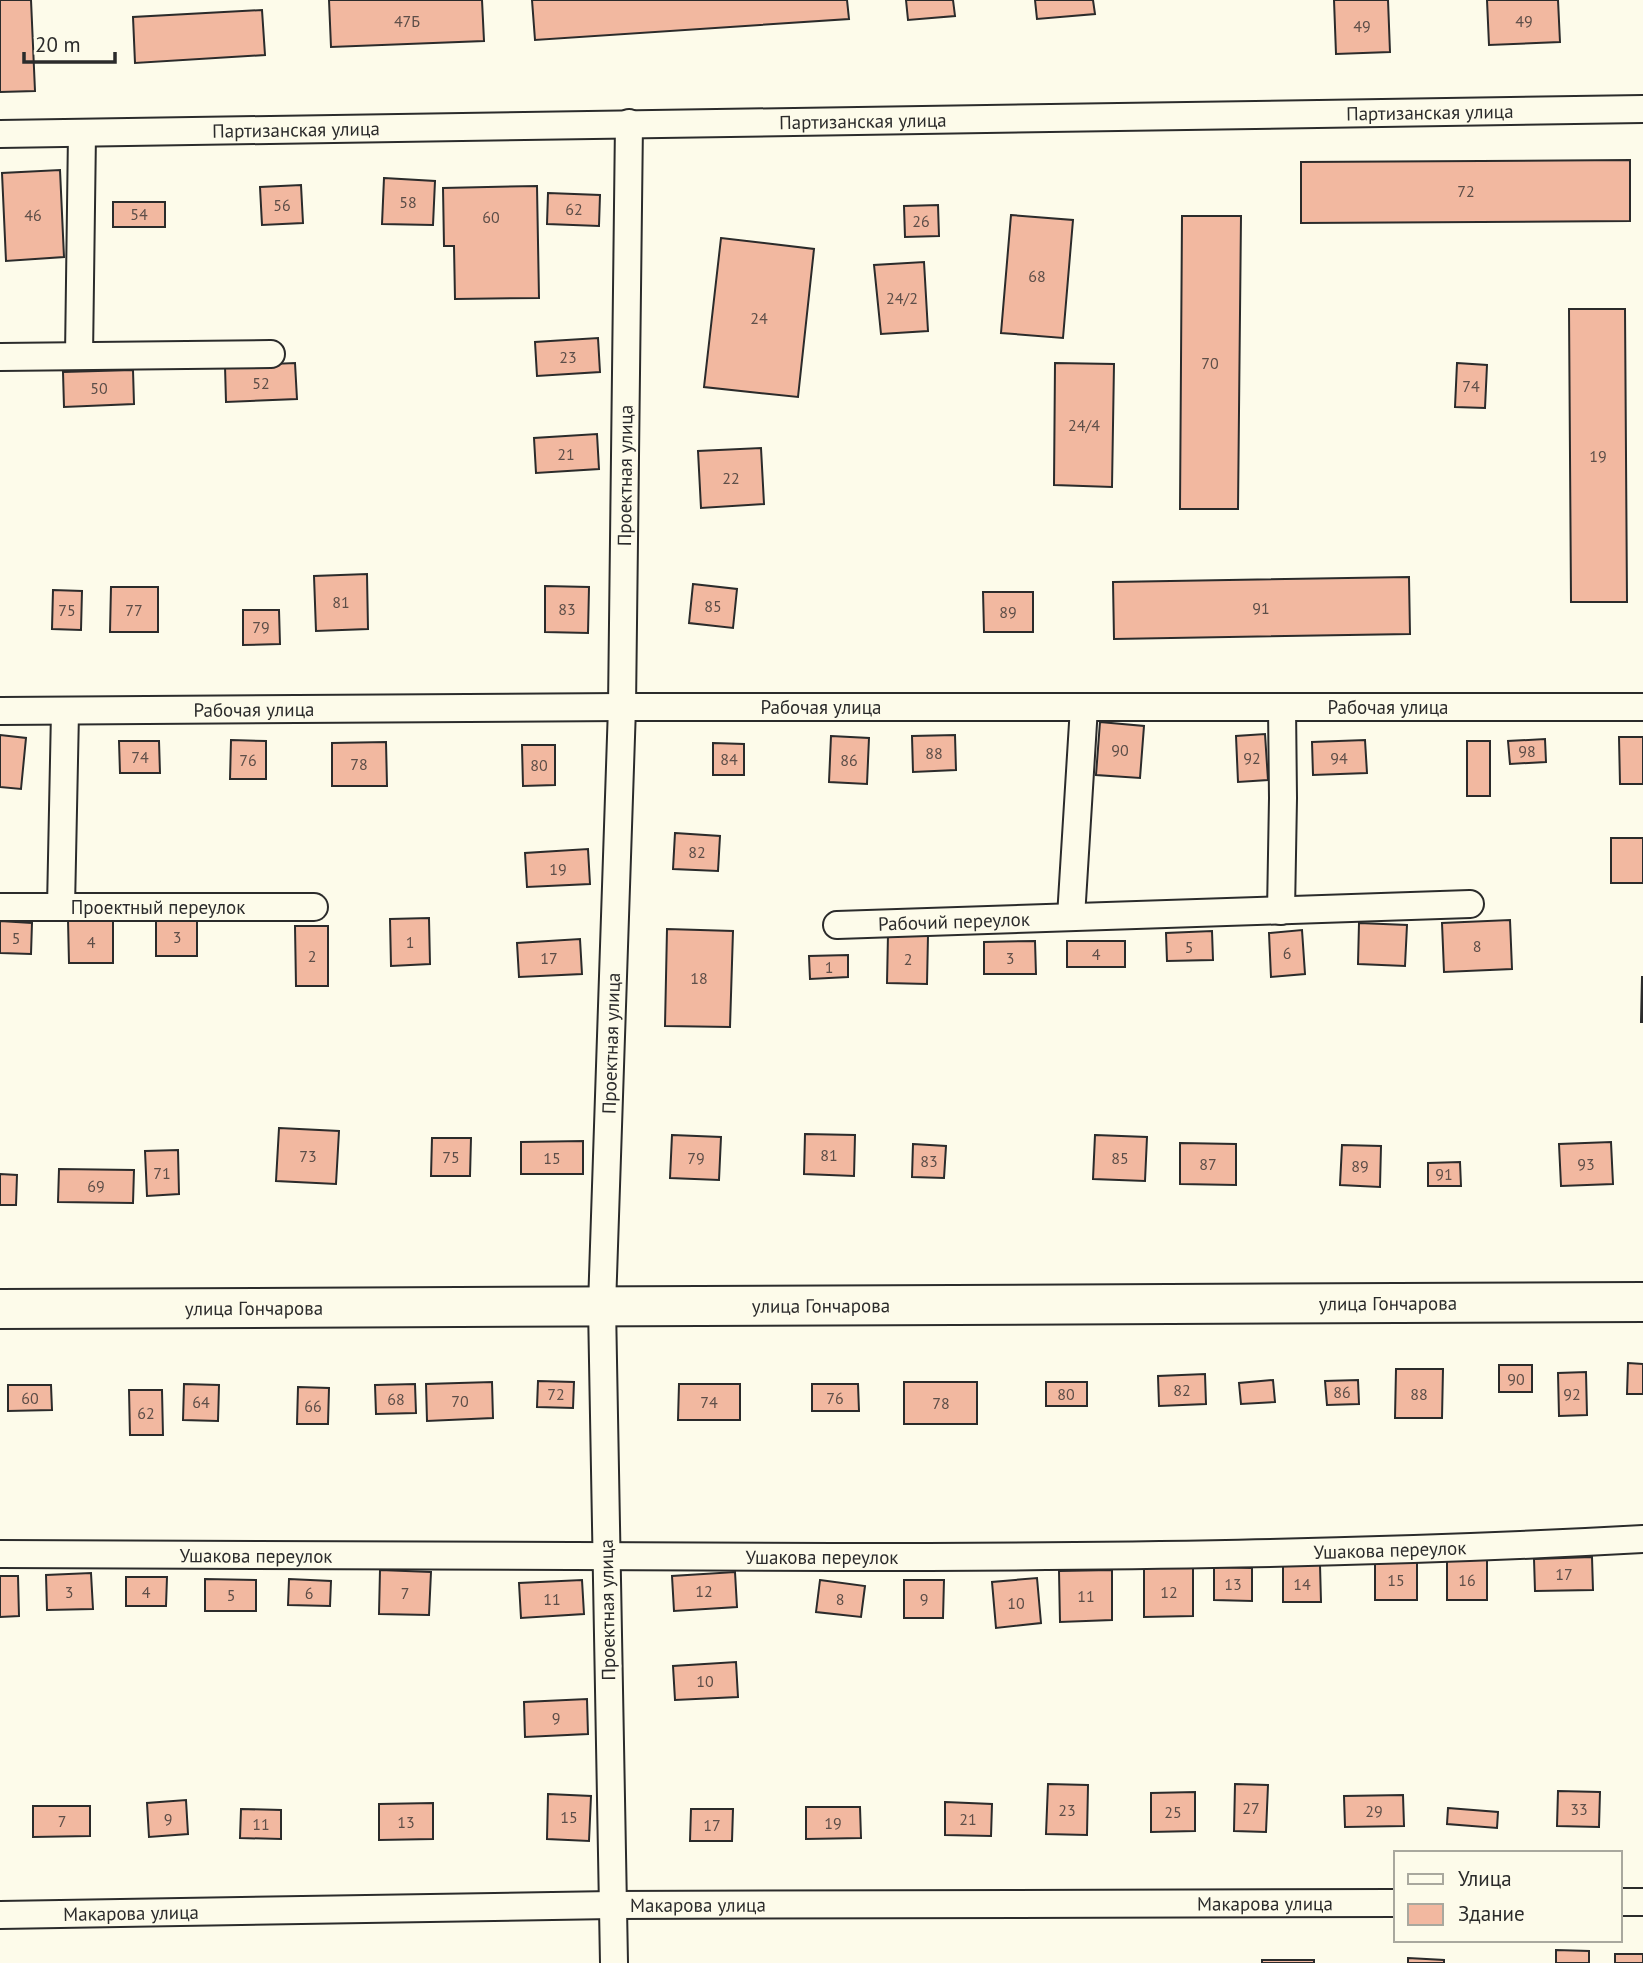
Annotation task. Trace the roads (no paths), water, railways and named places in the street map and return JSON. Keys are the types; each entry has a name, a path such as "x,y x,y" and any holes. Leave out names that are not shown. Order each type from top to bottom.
{"street":[{"name":"Партизанская улица","path":"0,134 1643,109"},
{"name":"Проектная улица","path":"614,1963 602,1306 622,707 629,123"},
{"path":"79,355 82,133"},
{"path":"0,357 271,354"},
{"name":"Рабочая улица","path":"0,711 622,707 1643,707"},
{"path":"1071,917 1084,707"},
{"path":"1280,911 1282,707"},
{"path":"61,907 65,712"},
{"name":"Рабочий переулок","path":"837,925 1469,904"},
{"name":"Проектный переулок","path":"0,907 314,906"},
{"name":"улица Гончарова","path":"0,1309 1643,1301"},
{"name":"Ушакова переулок","path":"0,1554 1116,1557 1643,1539"},
{"path":"1622,1902 1643,1902"},
{"name":"Макарова улица","path":"0,1915 612,1905 1394,1903"}]}
